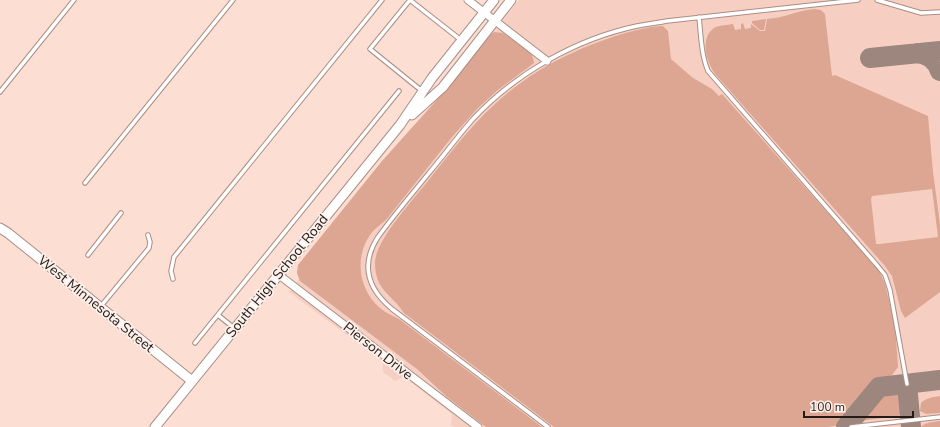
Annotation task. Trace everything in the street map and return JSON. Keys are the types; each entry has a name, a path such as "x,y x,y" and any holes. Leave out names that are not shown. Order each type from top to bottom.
{"street":[{"path":"468,0 547,61"},
{"name":"South High School Road","path":"155,427 400,125 423,92 494,0"},
{"name":"South High School Road","path":"400,125 443,87 511,0"},
{"name":"West Minnesota Street","path":"0,228 192,382"},
{"name":"Pierson Drive","path":"279,275 478,427"}],"lane":[{"path":"0,92 74,0"},
{"path":"85,183 233,0"},
{"path":"173,279 171,271 174,256 382,0"},
{"path":"423,92 370,49 410,0 462,41"},
{"path":"548,427 387,304 374,288 370,279 368,263 372,248 378,237 467,126 498,95 547,61 583,43 637,26 699,17 858,0"},
{"path":"877,0 920,13 940,12"},
{"path":"699,17 704,63 708,71 884,274 890,290 907,384"},
{"path":"195,343 399,91"},
{"path":"88,255 121,213"},
{"path":"100,307 149,248 150,242 148,235"},
{"path":"218,315 235,328"},
{"path":"851,427 940,417"}],"shaded area":[{"path":"519,0 940,0 940,427 454,427 451,425 452,414 404,377 395,381 383,372 382,361 289,292"},
{"path":"815,9 821,10 825,14 832,76 835,75 928,116 933,172 940,224 940,292 905,318 901,311 892,276 885,266 716,75 707,58 707,38 709,32 716,27 733,24 735,30 741,29 741,24 743,23 745,29 751,28 751,24 760,31 765,31 767,19","holes":["932,189 938,237 876,244 871,199 872,196"]},
{"path":"766,19 764,30 760,30 752,23 752,21"},
{"path":"663,26 668,31 671,59 693,78 712,89 719,96 722,94 875,266 885,284 895,325 898,367 892,375 878,380 870,388 840,425 828,427 554,427 404,313 381,286 376,272 375,262 380,245 406,208 464,136 484,114 520,83 562,58 607,39 627,33"},
{"path":"494,32 503,33 531,53 534,63 498,90 478,108 452,137 386,220 372,233 365,244 362,254 361,273 367,292 380,308 399,319 542,427 486,427 447,397 417,369 300,281 297,273 298,265 382,161 443,93"},
{"path":"892,391 902,398 904,405 902,413 899,416 859,421 881,395"},
{"path":"940,396 940,413 926,414 920,411 921,403 923,401"},
{"path":"940,421 940,427 921,427 927,423"}],"taxiway":[{"path":"870,58 940,51"},
{"path":"917,53 932,59 940,71"},
{"path":"846,427 879,387 940,380"},
{"path":"907,384 911,427"}]}
